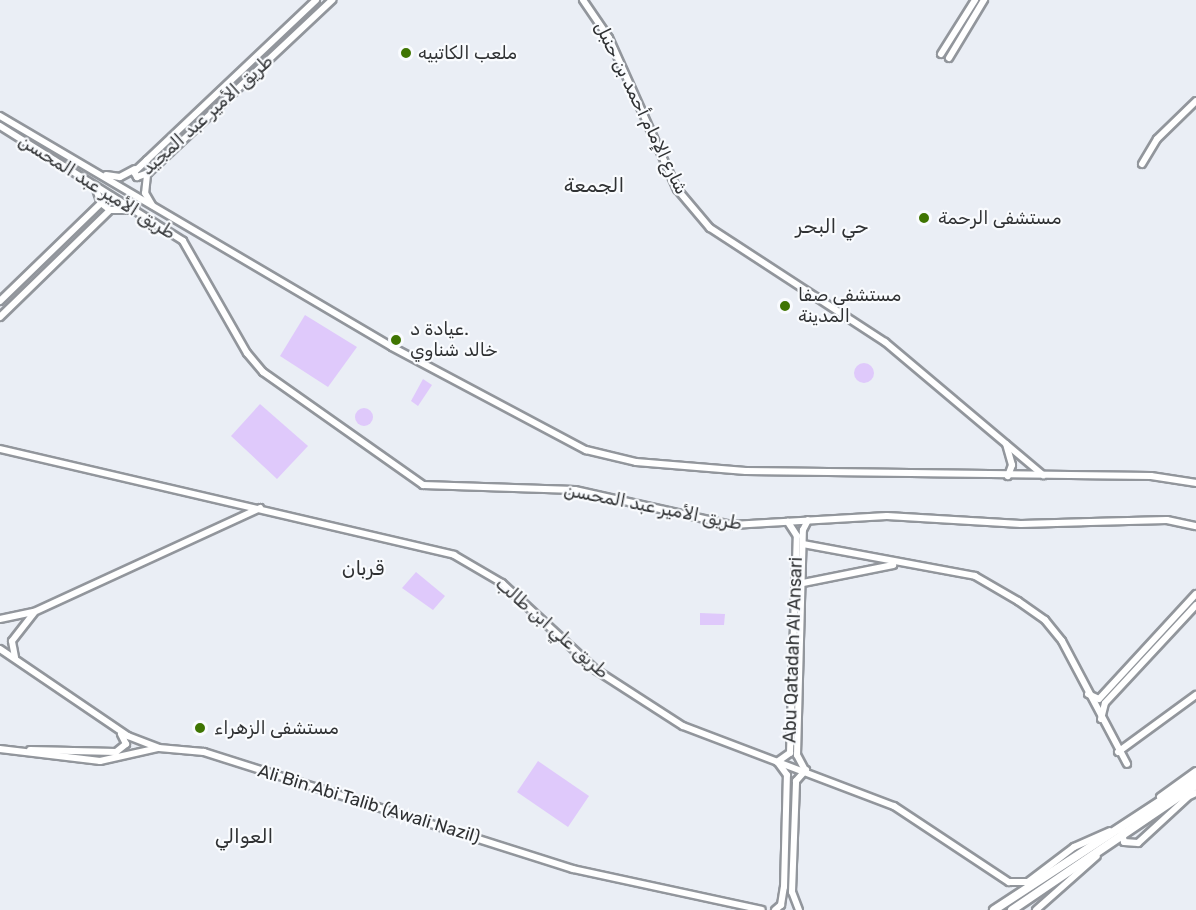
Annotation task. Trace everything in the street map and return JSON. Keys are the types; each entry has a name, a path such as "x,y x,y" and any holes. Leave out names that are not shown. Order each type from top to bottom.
{"highway":[{"path":"994,910 1123,828 1196,778"},
{"path":"1012,910 1098,856 1196,785"}],"main road":[{"name":"طريق الأمير عبد المجيد","path":"316,0 141,165 137,177 148,173 332,0"},
{"name":"شارع الإمام أحمد بن حنبل","path":"583,0 609,38 677,189 710,228 885,342 1001,436 1043,475"},
{"path":"941,54 975,0"},
{"path":"949,58 984,0"},
{"path":"1142,164 1157,139 1196,100"},
{"name":"طريق الأمير عبد المحسن","path":"0,116 337,316 525,416 574,446 636,462 697,468 1008,476 1151,476 1196,483"},
{"name":"طريق الأمير عبد المحسن","path":"0,126 175,234 196,256 247,353 263,372 423,485 576,490 732,525 887,516 1050,524 1167,520 1196,526"},
{"path":"98,174 120,177 141,165"},
{"path":"148,173 145,193 154,207"},
{"path":"93,183 101,203 110,210 140,211"},
{"path":"0,300 101,203"},
{"path":"0,317 110,210"},
{"path":"337,316 341,309"},
{"path":"1001,436 1010,450 1008,476"},
{"path":"574,446 575,437"},
{"name":"طريق علي ابن طالب","path":"0,449 419,543 459,557 502,583 572,651 646,704 718,744 806,770 894,806 1019,885 1074,847 1123,828"},
{"path":"0,619 34,612 261,508"},
{"name":"Abu Qatadah Al Ansari","path":"800,910 792,892 796,781 806,770 797,755 803,544 809,520"},
{"name":"Abu Qatadah Al Ansari","path":"774,910 783,901 787,775 776,762 790,753 796,536 788,522"},
{"path":"803,544 899,565 975,576 1040,616 1062,641 1102,726 1127,764"},
{"path":"802,583 899,565"},
{"path":"1102,726 1101,702 1196,594"},
{"path":"1101,702 1196,605"},
{"path":"17,660 12,641 34,612"},
{"name":"Ali Bin Abi Talib (Awali Nazil)","path":"0,649 119,730 159,748 204,752 573,869 762,910"},
{"path":"1086,692 1101,702"},
{"path":"1118,752 1196,695"},
{"path":"0,749 116,752 126,744 119,730"},
{"path":"27,750 100,761 159,748"},
{"path":"1134,819 1196,771"},
{"path":"1123,828 1122,838 1138,843 1187,798 1196,793"},
{"path":"1171,801 1187,798"},
{"path":"1036,910 1098,856"}],"shaded area":[{"path":"305,315 357,347 328,387 280,356"},
{"path":"864,363 871,366 874,373 871,380 864,383 857,380 854,373 857,366"},
{"path":"423,379 432,385 418,406 411,401"},
{"path":"260,404 308,446 277,479 231,436"},
{"path":"360,408 368,408 373,413 371,424 360,426 355,421 355,413"},
{"path":"416,572 445,596 433,610 402,588"},
{"path":"700,613 725,614 724,625 700,625"},
{"path":"538,761 589,796 568,827 517,792"}],"place":[{"name":"ملعب الكاتبيه","path":"406,53"},
{"name":"مستشفى الرحمة","path":"924,218"},
{"name":"مستشفی صفا المدینة","path":"785,306"},
{"name":"عيادة د. خالد شناوي","path":"396,340"},
{"name":"مستشفى الزهراء","path":"200,728"}],"district":[{"name":"الجمعة","path":"594,185"},
{"name":"حي البحر","path":"832,226"},
{"name":"قربان","path":"363,568"},
{"name":"العوالي","path":"244,836"}]}
